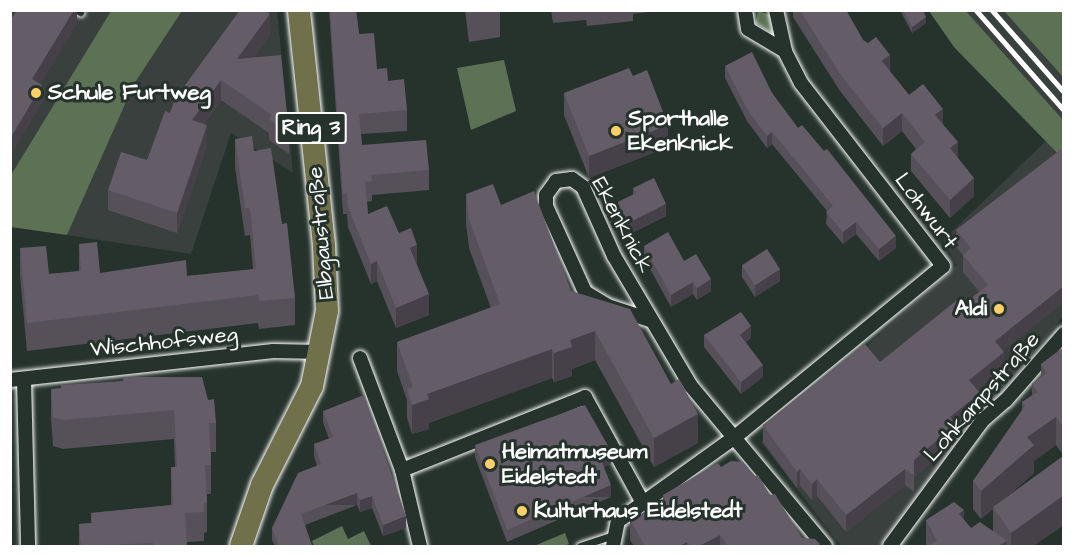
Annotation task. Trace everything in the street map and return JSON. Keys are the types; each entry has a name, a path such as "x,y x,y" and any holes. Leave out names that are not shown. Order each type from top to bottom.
{"main road":[{"name":"Elbgaustraße","path":"241,546 262,484 306,404 322,352 327,284 299,10"}],"street":[{"path":"745,10 748,29 784,51"},
{"name":"Lohwurt","path":"735,437 943,266 801,83 784,51 776,10"},
{"name":"Ekenknick","path":"650,320 598,302 580,283 546,206 546,195 556,181 572,179 583,187 614,256 691,386 825,546"},
{"name":"Lohkampstraße","path":"890,546 983,420 1006,400 1064,334"},
{"name":"Wischhofsweg","path":"17,380 273,351 322,352"},
{"path":"360,358 402,470 420,546"},
{"path":"17,380 28,546"},
{"path":"402,470 585,397 642,501"},
{"path":"613,541 618,521 642,501 735,437"}],"lane":[{"path":"580,546 613,541"}],"shaded area":[{"name":"Schule Furtweg","path":"11,11 111,11 11,175"},
{"path":"182,11 277,11 293,173 231,133 191,254 67,235 134,84"},
{"path":"966,11 1004,11 1063,77 1063,120"},
{"path":"1046,141 1063,159 1063,316 880,546 841,546 761,442 957,265 943,240"}],"green space":[{"path":"111,11 182,11 134,84 67,235 11,227 11,175"},
{"path":"758,11 771,15 773,34 756,23"},
{"path":"929,11 966,11 1063,120 1063,159 954,47"},
{"path":"1004,11 1063,11 1063,77"},
{"path":"504,60 516,111 471,130 457,68"},
{"path":"342,526 348,539 364,531 371,546 314,546 312,541"},
{"path":"565,533 569,544 534,546"}],"building":[{"path":"17,10 74,10 32,79 42,85 10,139 10,21"},
{"path":"240,10 264,10 270,14 237,59 281,55 289,134 269,119 272,115 221,80 192,120 207,125 177,213 108,190 121,152 147,160 165,111 170,113 175,99"},
{"path":"330,10 356,10 359,34 374,33 377,69 387,68 388,81 404,79 407,110 359,114 362,145 426,140 429,170 371,175 372,181 365,182 368,214 387,206 399,233 411,228 417,245 410,248 429,294 396,308 377,261 371,264 348,207 347,193 343,194"},
{"path":"469,10 485,10 469,13"},
{"path":"800,10 846,10 863,40 868,43 876,37 890,55 882,61 909,95 923,84 943,109 935,115 958,142 950,148 974,178 950,200 911,154 925,142 902,113 883,128 840,74"},
{"path":"903,10 923,10 926,17 912,27"},
{"path":"752,52 772,93 798,128 802,125 824,151 827,149 896,236 879,249 856,222 843,232 826,212 833,206 772,132 767,136 747,109 725,66"},
{"name":"Sporthalle Ekenknick","path":"629,68 633,76 647,70 668,125 589,156 564,93"},
{"path":"252,136 254,151 271,148 282,224 287,223 295,298 259,301 258,295 27,323 20,248 46,246 49,274 81,271 79,244 97,242 100,273 186,260 187,276 256,269 250,208 245,208 235,139"},
{"path":"1064,147 1064,286 995,341 1004,352 969,380 980,393 950,417 956,424 914,460 914,475 905,469 846,515 817,479 812,484 800,469 797,472 763,425 865,344 880,362 957,300 961,306 988,285 963,255 971,248 956,230"},
{"path":"654,178 666,204 628,223 618,202 636,193 633,188"},
{"path":"493,184 501,205 534,191 571,291 630,309 671,384 679,379 698,414 654,438 595,331 570,340 572,347 554,353 552,349 427,394 429,399 412,405 407,389 413,387 397,342 500,304 469,219 466,194"},
{"path":"668,232 684,261 696,254 711,279 697,288 693,282 671,295 644,246"},
{"path":"767,249 780,269 755,285 742,265"},
{"path":"741,312 751,326 740,335 763,365 741,382 704,335"},
{"path":"1064,347 1064,428 1056,417 1027,437 1034,445 981,491 973,481 1025,406 1022,402 1038,392 1032,384 1047,373 1041,364"},
{"path":"123,377 202,377 208,400 214,399 216,423 209,423 211,465 205,465 207,503 204,503 204,512 185,513 187,546 153,546 153,543 81,546 79,524 92,523 91,513 173,505 171,467 177,467 174,410 63,420 53,417 51,389 61,388 61,385 123,381"},
{"path":"364,395 406,516 383,525 372,496 360,500 357,493 301,514 312,546 279,546 272,528 298,473 321,464 314,444 333,437 323,411"},
{"path":"585,405 611,451 600,457 611,485 507,530 475,445"},
{"path":"1063,456 1064,495 1011,533 993,507"},
{"path":"731,461 743,462 755,476 758,475 770,495 775,494 802,538 815,539 820,544 818,546 728,546 720,535 699,546 690,546 687,542 680,546 645,546 630,520 665,501 663,495 718,463 721,467"},
{"path":"954,502 964,510 959,514 971,528 980,522 1007,541 998,546 928,546 937,541 926,520"}],"railway":[{"path":"976,10 1064,110"},
{"path":"992,10 1064,92"}],"place":[{"name":"Schule Furtweg","path":"36,93"},
{"name":"Sporthalle Ekenknick","path":"616,131"},
{"name":"Aldi","path":"999,309"},
{"name":"Heimatmuseum Eidelstedt","path":"490,464"},
{"name":"Kulturhaus Eidelstedt","path":"522,511"}]}
